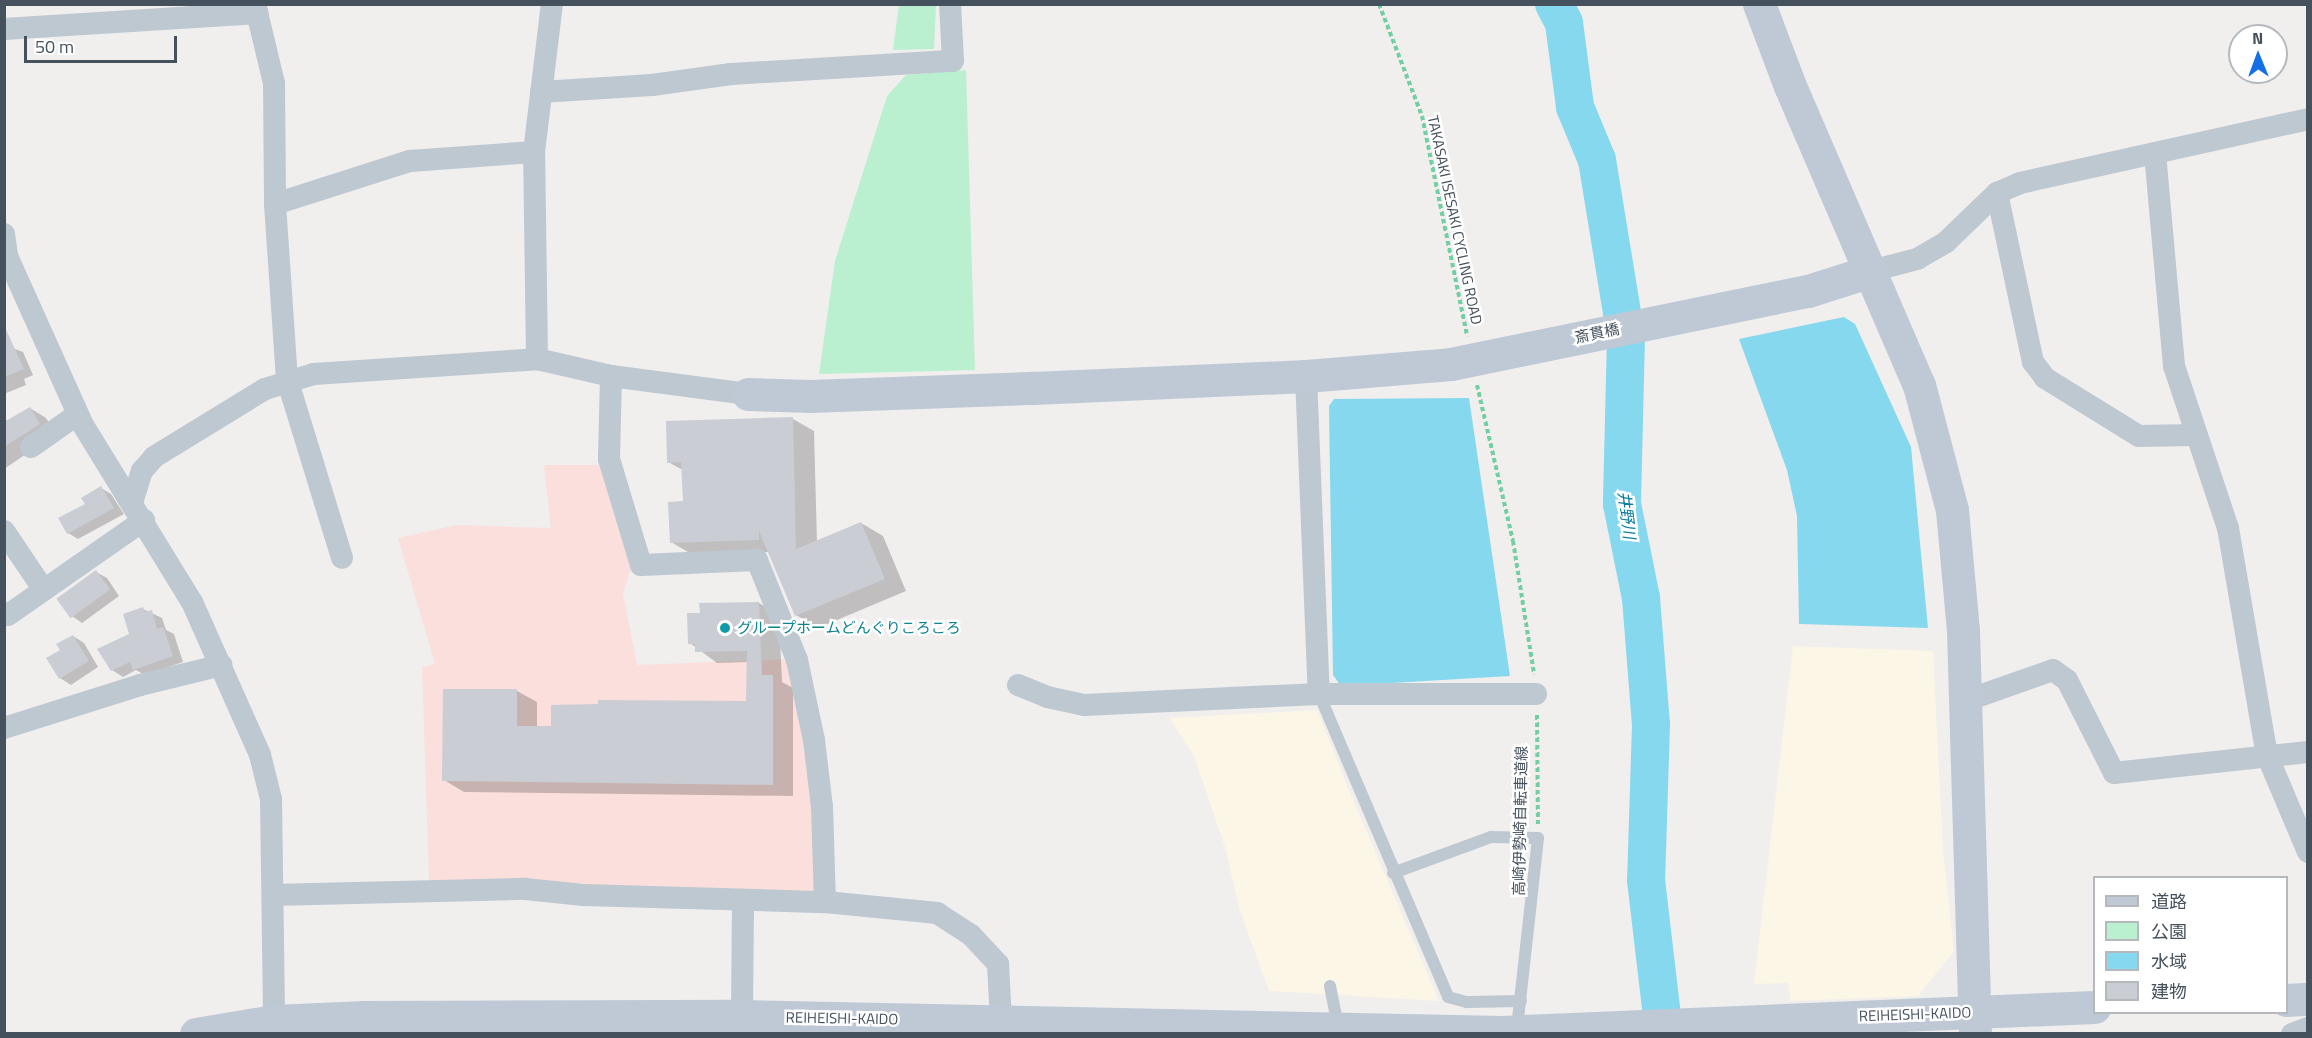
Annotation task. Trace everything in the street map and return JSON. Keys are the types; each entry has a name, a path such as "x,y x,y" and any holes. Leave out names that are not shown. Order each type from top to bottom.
{"street":[{"path":"537,359 534,152 552,4"},
{"path":"541,92 652,86 731,74 953,61 950,4"},
{"path":"1759,4 1790,86 1919,385 1952,510 1965,701 1975,1023"},
{"path":"4,29 256,9 274,83 275,204 287,379 342,558"},
{"path":"1871,271 1917,259 1946,242 1997,193 2020,183 2307,119"},
{"path":"275,204 410,161 534,152"},
{"path":"2155,153 2174,366 2194,435 2228,528 2267,755 2307,852"},
{"path":"1997,193 2033,362 2045,378 2139,436 2194,435"},
{"path":"6,248 78,414 105,464 138,512 192,602 222,665 260,755 271,799 274,1021"},
{"name":"斎貫橋","path":"748,394 810,396 1306,376 1451,363 1698,311 1808,291 1871,271"},
{"path":"4,613 8,615 44,590 138,512 142,471 154,457 287,379 349,370 537,359 611,376 748,394"},
{"path":"611,376 609,459 641,565 757,560 796,660 814,740 822,807 825,902"},
{"path":"1306,376 1319,694"},
{"path":"31,447 78,414"},
{"path":"4,531 44,590"},
{"path":"5,727 129,688 222,665"},
{"path":"1965,701 2053,670 2067,680 2114,773 2154,772 2267,755 2307,752"},
{"path":"1018,685 1084,705 1319,694 1536,688"},
{"path":"273,895 525,890 825,902 937,913 970,935 998,964 1001,1021"},
{"path":"742,1016 743,900"},
{"path":"2288,1000 2307,999"},
{"name":"REIHEISHI-KAIDO","path":"196,1034 274,1021 742,1016 1001,1021 1337,1032 1520,1021 1975,1023 2093,1007"},
{"path":"2292,1034 2307,1028"}],"lane":[{"path":"1319,694 1393,873 1448,997 1520,1021"},
{"path":"1393,873 1491,837 1538,838"},
{"name":"高崎伊勢崎自転車道線","path":"1520,1021 1538,838"},
{"path":"1330,986 1337,1032"}],"path":[{"name":"TAKASAKI ISESAKI CYCLING ROAD","path":"1379,4 1422,116 1479,356 1513,541 1536,688"},
{"name":"高崎伊勢崎自転車道線","path":"1536,688 1538,838"}],"shaded area":[{"path":"544,465 603,465 632,566 623,593 637,665 793,659 812,746 815,894 585,887 583,883 429,882 422,667 435,664 398,538 456,525 551,528"},
{"path":"1793,646 1933,651 1943,851 1954,951 1918,996 1791,1001 1788,983 1754,984"},
{"path":"1317,710 1439,1001 1269,991 1240,911 1225,847 1194,756 1169,718"}],"green space":[{"path":"899,5 936,5 934,49 893,50"},
{"path":"966,70 975,370 819,374 835,261 887,96 906,75"}],"water":[{"path":"1844,317 1855,324 1911,447 1928,628 1799,624 1797,516 1787,470 1739,339"},
{"path":"1469,398 1510,676 1341,686 1333,675 1329,406 1334,399"}],"building":[{"path":"4,325 24,369 4,377"},
{"path":"30,407 40,424 4,447 4,422"},
{"path":"793,417 796,549 861,522 885,579 795,616 759,531 759,540 670,543 668,502 683,501 681,462 667,463 666,421"},
{"path":"101,486 114,508 67,534 58,518 85,504 81,498"},
{"path":"96,570 110,589 70,618 56,599"},
{"path":"759,602 762,675 773,675 773,785 442,781 443,689 517,689 517,726 551,726 551,705 598,704 598,700 746,701 747,651 695,652 695,644 688,644 687,613 700,613 699,603"},
{"path":"143,607 145,612 152,610 157,629 163,627 173,656 133,670 130,662 111,671 97,649 129,634 123,614"},
{"path":"73,635 89,661 59,679 46,658 60,650 56,644"}],"waterway":[{"name":"井野川","path":"1554,4 1564,23 1575,107 1597,160 1626,337 1622,504 1641,598 1651,724 1646,880 1664,1034"}],"place":[{"name":"グループホームどんぐりころころ","path":"725,628"}]}
